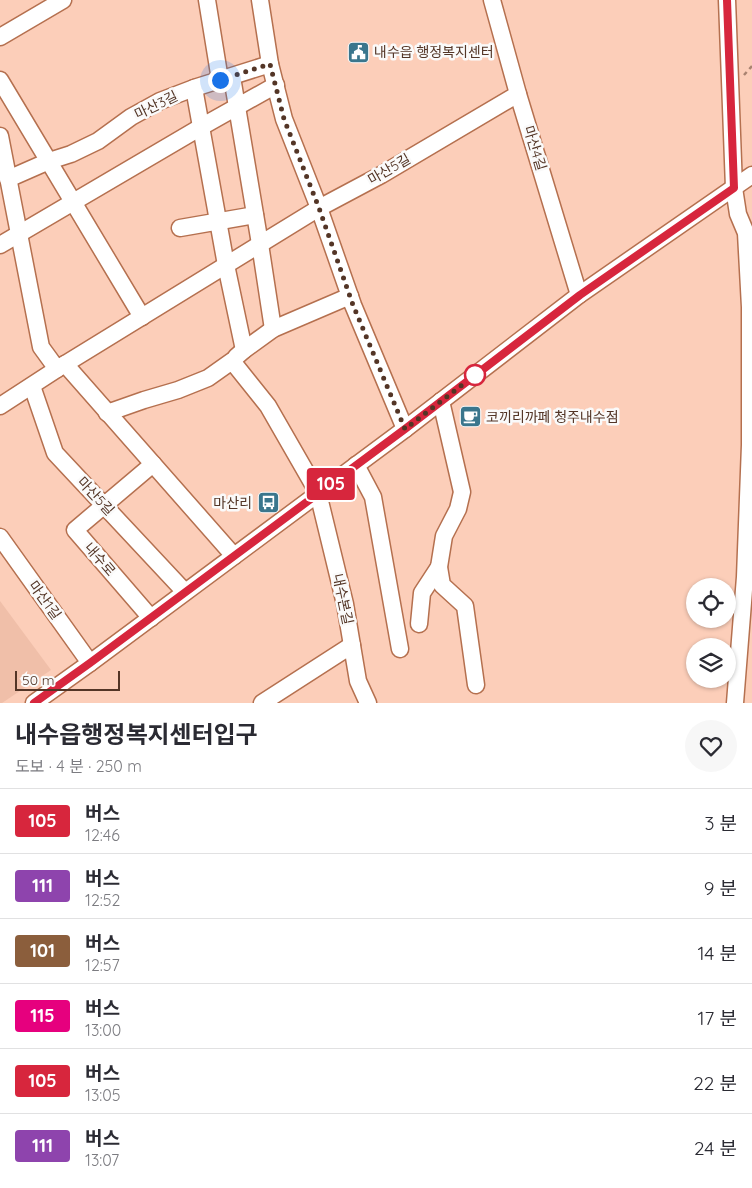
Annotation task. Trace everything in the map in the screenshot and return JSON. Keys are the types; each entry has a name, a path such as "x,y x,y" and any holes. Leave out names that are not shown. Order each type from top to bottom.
{"street":[{"path":"0,37 63,0"},
{"path":"207,0 226,78 238,106 272,329"},
{"path":"260,0 270,64 284,119 319,208 350,296 405,429"},
{"name":"마산4길","path":"492,0 518,94 580,295"},
{"path":"727,0 734,188 738,214 746,233 750,308 750,445 746,568 735,703"},
{"name":"마산3길","path":"8,179 98,141 131,117 160,101 270,64"},
{"path":"0,80 142,317"},
{"path":"0,245 201,127 276,86"},
{"path":"194,88 226,265 238,356 318,494"},
{"name":"마산5길","path":"0,406 319,208 380,175 518,94"},
{"path":"0,136 41,347 107,413 234,556"},
{"path":"42,700 405,429 580,295 751,176"},
{"path":"180,228 255,215"},
{"path":"107,413 178,390 208,378 272,329 350,296"},
{"name":"마산5길","path":"32,386 55,452 185,592"},
{"path":"441,401 462,492 458,509 444,536 439,567 442,585 465,606 476,685"},
{"path":"104,505 152,464"},
{"path":"356,465 373,498 400,649"},
{"name":"내수본길","path":"318,494 345,604 358,681 368,703"},
{"name":"내수로","path":"104,505 75,530 151,618"},
{"name":"마산1길","path":"0,537 90,663"},
{"path":"418,624 422,593 439,567"},
{"path":"262,703 352,645"}],"shaded area":[{"path":"0,601 51,670 2,703 0,703"}],"bus line":[{"name":"105","path":"34,703 405,429 580,295 734,188 727,0"}],"place":[{"name":"내수읍 행정복지센터","path":"358,52"},
{"name":"코끼리까페 청주내수점","path":"470,417"},
{"name":"마산리","path":"268,503"}],"route":[{"path":"220,80 270,64 284,119 319,208 353,305 405,429 475,375"}]}
